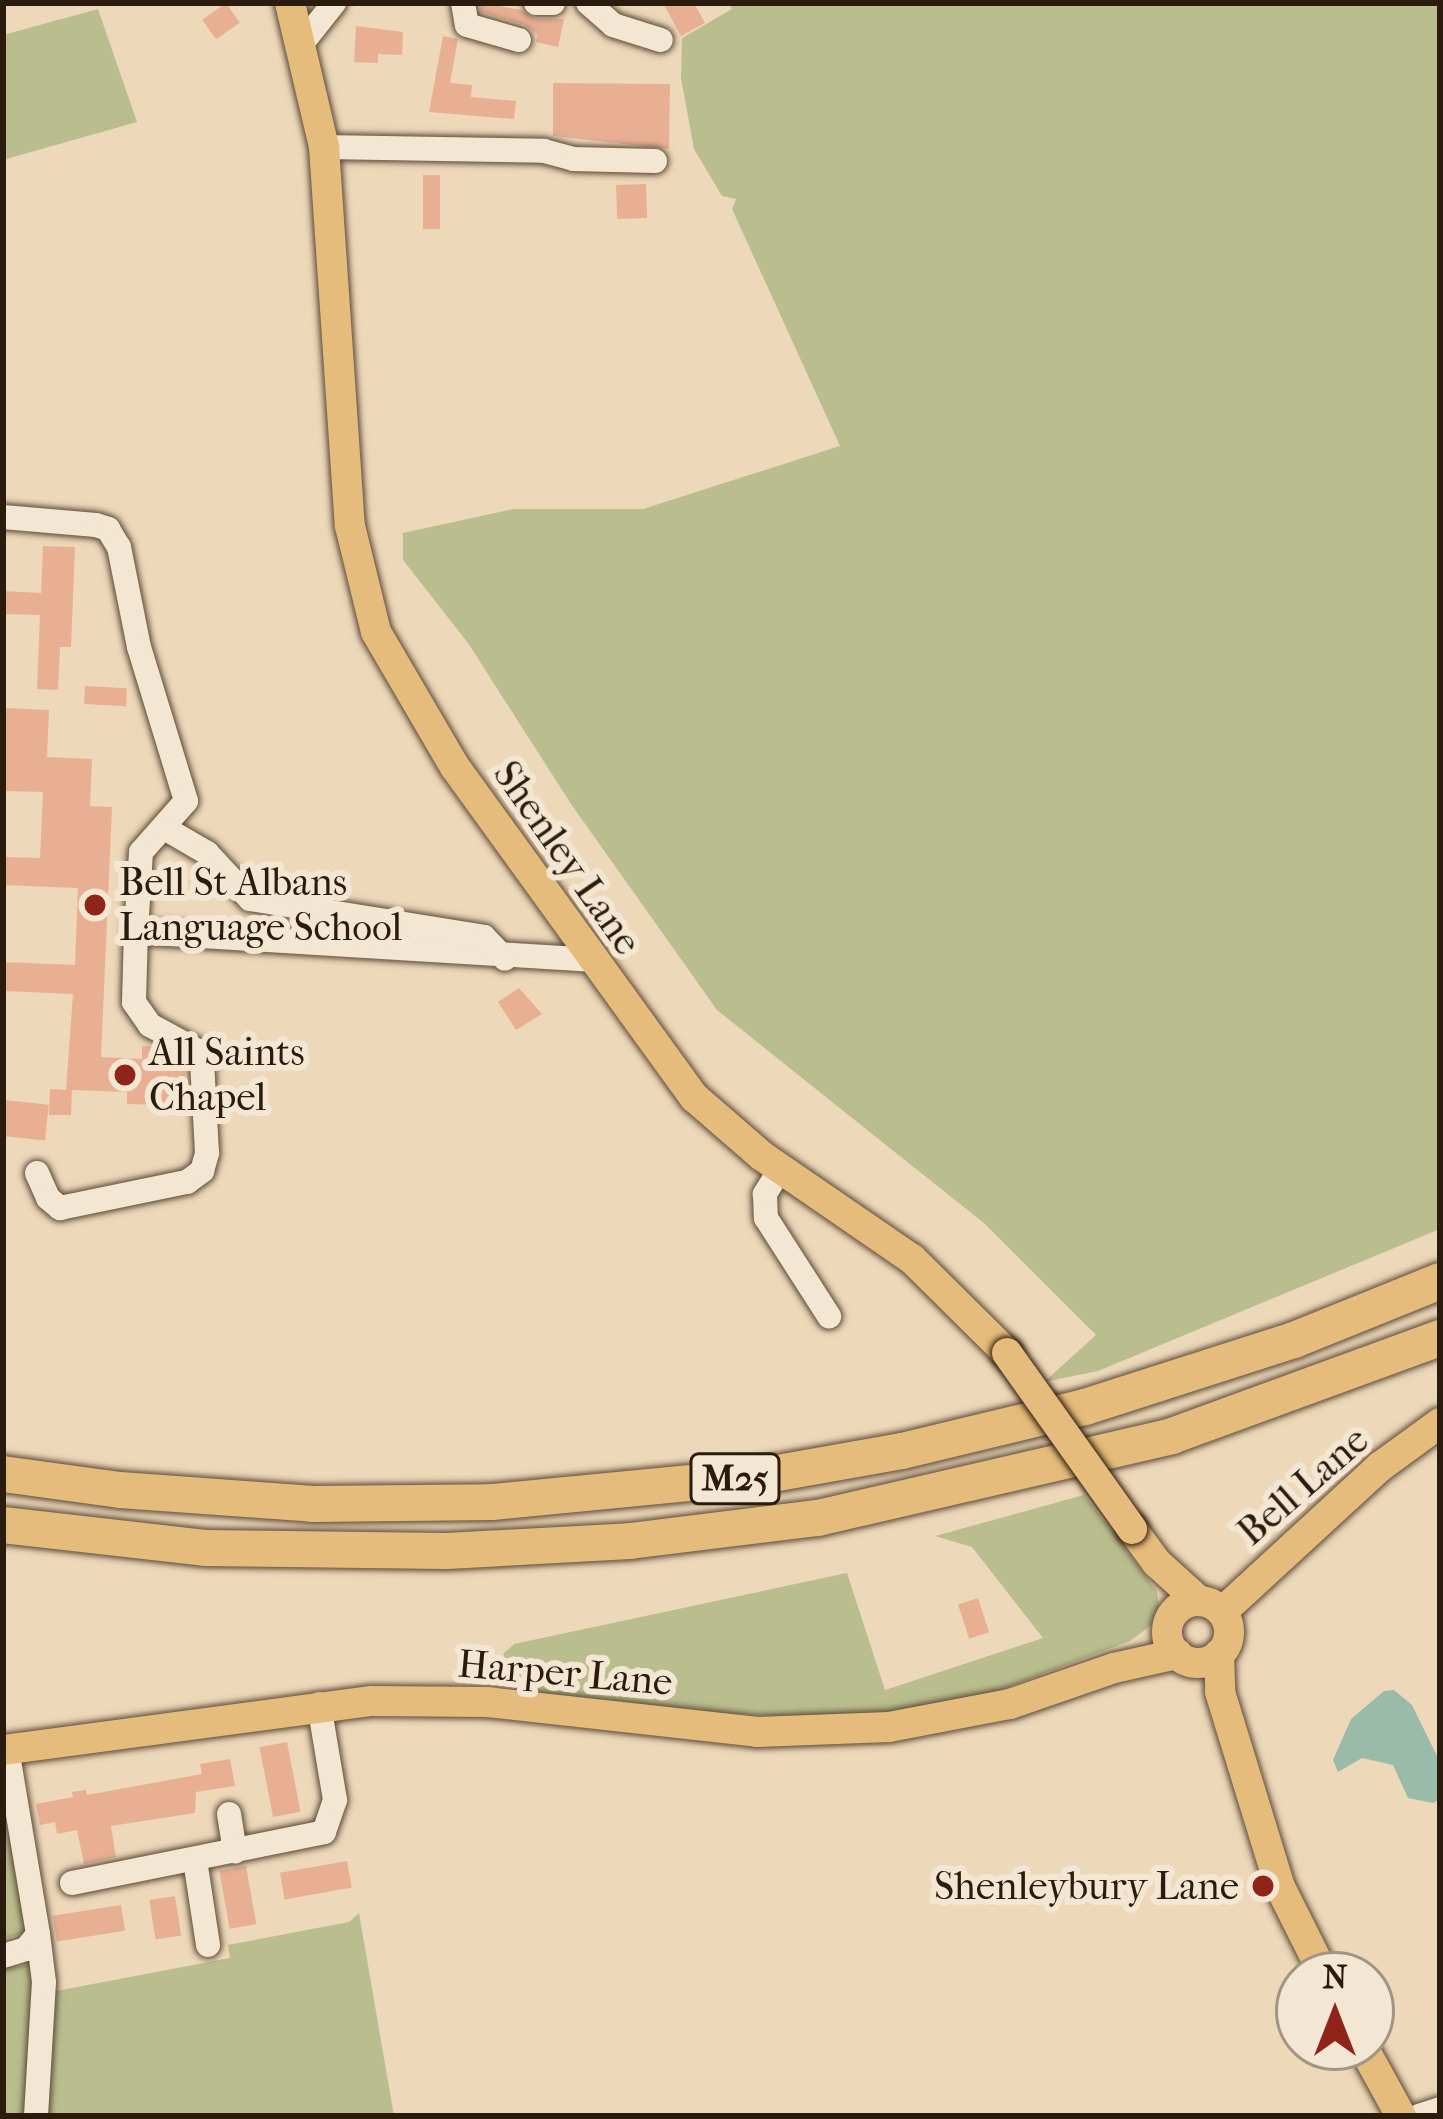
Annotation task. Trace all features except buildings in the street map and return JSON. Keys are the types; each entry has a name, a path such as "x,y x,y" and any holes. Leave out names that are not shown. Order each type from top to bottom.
{"highway":[{"name":"M25","path":"3,1474 120,1490 313,1504 492,1502 761,1476 902,1451 1085,1407 1294,1340 1440,1281"},
{"name":"M25","path":"3,1525 205,1549 447,1552 630,1541 818,1518 1172,1436 1440,1338"}],"main road":[{"name":"Shenley Lane","path":"290,3 303,42 323,147 350,526 376,632 455,767 695,1098 781,1168 912,1259 1007,1353 1157,1564 1186,1643"},
{"name":"Bell Lane","path":"1186,1643 1183,1605 1210,1606 1440,1423"},
{"name":"Shenley Lane","path":"1157,1564 1210,1606"},
{"path":"1210,1606 1228,1638 1186,1643 1220,1692 1280,1887 1312,1951"},
{"name":"Harper Lane","path":"5,1749 319,1704 487,1702 757,1732 843,1731 1010,1704 1186,1643"},
{"path":"1376,2071 1401,2116"}],"street":[{"path":"303,42 334,3"},
{"path":"463,3 467,25 518,40"},
{"path":"536,3 553,3"},
{"path":"588,3 614,25 661,40"},
{"path":"323,147 523,150 573,159 655,161"},
{"path":"3,517 96,525 115,536 135,631 187,801 141,852 134,1002 150,1025 198,1051 207,1154 202,1172 187,1183 60,1208 48,1198 37,1173"},
{"path":"166,829 207,853 250,899 484,937 506,958"},
{"path":"136,932 591,960"},
{"path":"781,1168 765,1194 766,1218 829,1316"},
{"path":"72,1883 316,1837 328,1824 335,1800 319,1704"},
{"path":"5,1749 44,1982 36,2116"},
{"path":"229,1814 236,1852"},
{"path":"195,1860 208,1945"},
{"path":"3,1956 26,1949 38,1934"},
{"path":"1419,2116 1440,2109"}],"shaded area":[{"path":"728,3 1440,3 1440,1229 1098,1371 1044,1382 1096,1335 985,1224 717,1010 571,804 468,643 403,560 403,533 513,509 643,509 840,446 732,209 736,199 722,196 694,149 681,78 682,38 732,9"},
{"path":"98,9 137,122 3,160 3,35"},
{"path":"1084,1495 1157,1591 1159,1606 1153,1624 1130,1641 973,1700 904,1714 836,1718 688,1712 516,1690 500,1678 504,1653 514,1644 847,1573 885,1690 1043,1638 972,1547 935,1536"},
{"path":"1394,1690 1412,1705 1440,1762 1440,1799 1433,1803 1408,1798 1393,1765 1362,1758 1338,1772 1333,1760 1351,1719 1384,1691"},
{"path":"3,1775 30,1916 25,1933 6,1938"},
{"path":"359,1913 394,2116 47,2116 56,1991 230,1958 228,1945 349,1922"},
{"path":"34,1964 24,2116 3,2116 3,1968"}],"place":[{"name":"Bell St Albans Language School","path":"95,905"},
{"name":"All Saints Chapel","path":"125,1075"},
{"name":"Shenleybury Lane","path":"1263,1886"}]}
